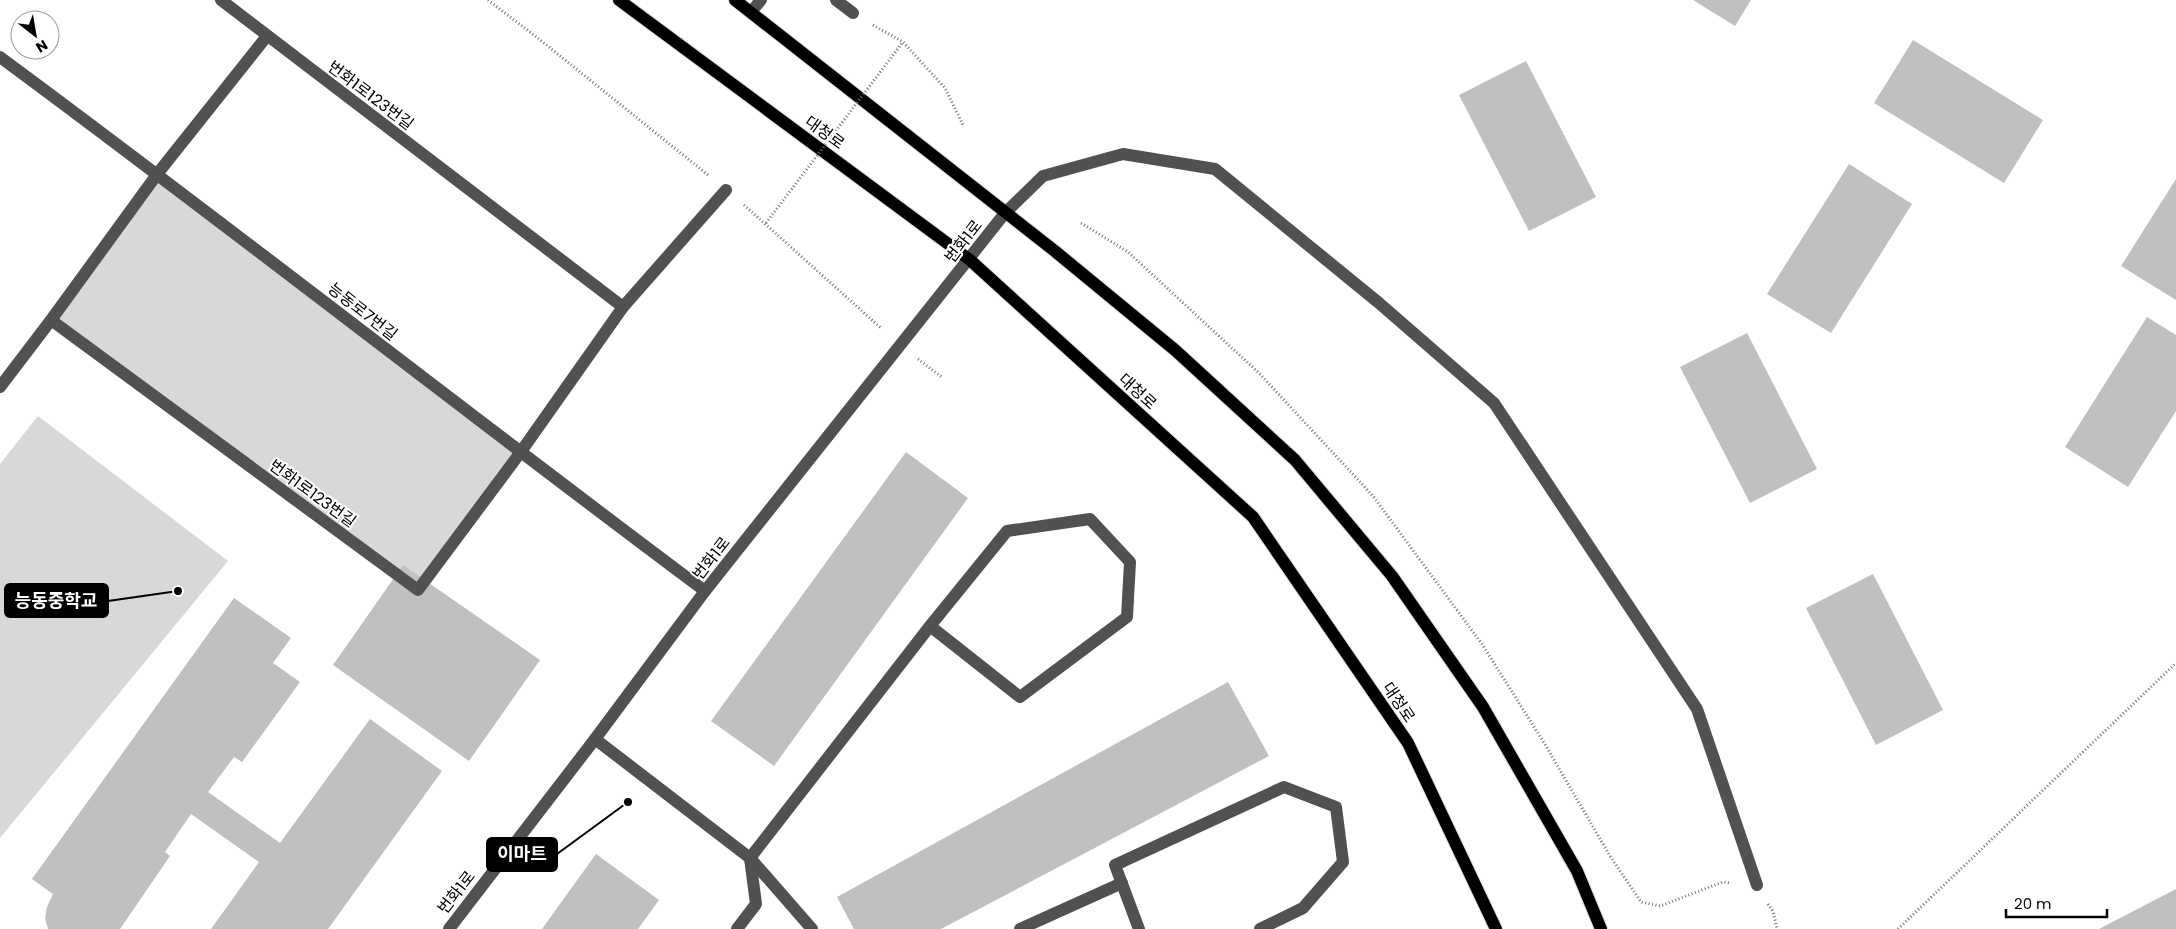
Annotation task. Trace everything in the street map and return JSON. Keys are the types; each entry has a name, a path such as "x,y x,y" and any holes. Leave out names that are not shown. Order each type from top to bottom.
{"main road":[{"name":"대청로","path":"619,0 970,260 1253,517 1408,743 1496,929"},
{"path":"735,0 1056,252 1175,350 1295,460 1392,576 1483,707 1577,871 1601,929"}],"street":[{"name":"번화1로123번길","path":"221,0 623,307"},
{"path":"751,12 761,0"},
{"path":"836,0 853,13"},
{"path":"0,387 158,173 267,36"},
{"name":"능동로7번길","path":"0,56 158,173 520,453 705,591"},
{"name":"번화1로","path":"449,929 595,739 705,591 1006,213 1043,176 1123,154 1215,169 1379,302 1494,403 1697,709 1757,885"},
{"path":"520,453 623,307 726,190"},
{"name":"번화1로123번길","path":"51,320 418,590 520,453"},
{"path":"737,929 756,904 750,858 930,626 1007,531 1090,519 1130,562 1127,617 1020,697 930,626"},
{"path":"595,739 750,858 812,929"},
{"path":"1139,929 1115,864 1284,787 1336,807 1343,862 1303,908 1260,929"},
{"path":"1020,929 1122,883"}],"path":[{"path":"488,0 766,223 900,346 943,378"},
{"path":"853,13 903,42 946,88 964,127"},
{"path":"766,223 903,42"},
{"path":"1898,929 2176,663"}],"shaded area":[{"path":"158,173 520,453 418,590 51,320"},
{"path":"38,416 228,561 0,838 0,464"}],"building":[{"path":"1693,0 1751,0 1735,26"},
{"path":"1913,40 2043,120 2004,183 1874,103"},
{"path":"1526,61 1596,197 1529,231 1459,95"},
{"path":"1849,164 1912,204 1831,333 1767,294"},
{"path":"2176,179 2176,300 2121,266"},
{"path":"2147,317 2176,335 2176,411 2128,487 2065,447"},
{"path":"1747,333 1817,469 1750,503 1680,367"},
{"path":"906,452 968,498 774,766 711,721"},
{"path":"403,565 540,660 469,761 333,665"},
{"path":"1873,574 1943,710 1876,745 1806,608"},
{"path":"234,598 291,638 273,663 300,682 242,762 234,757 208,792 280,843 370,719 442,771 328,929 211,929 259,862 191,814 165,852 170,856 120,929 48,929 45,918 47,907 53,894 32,879"},
{"path":"1228,682 1269,756 941,929 854,929 837,897"},
{"path":"596,854 659,900 638,929 542,929"},
{"path":"2176,889 2176,929 2099,929"}],"place":[{"name":"능동중학교","path":"178,591"},
{"name":"이마트","path":"628,802"}]}
